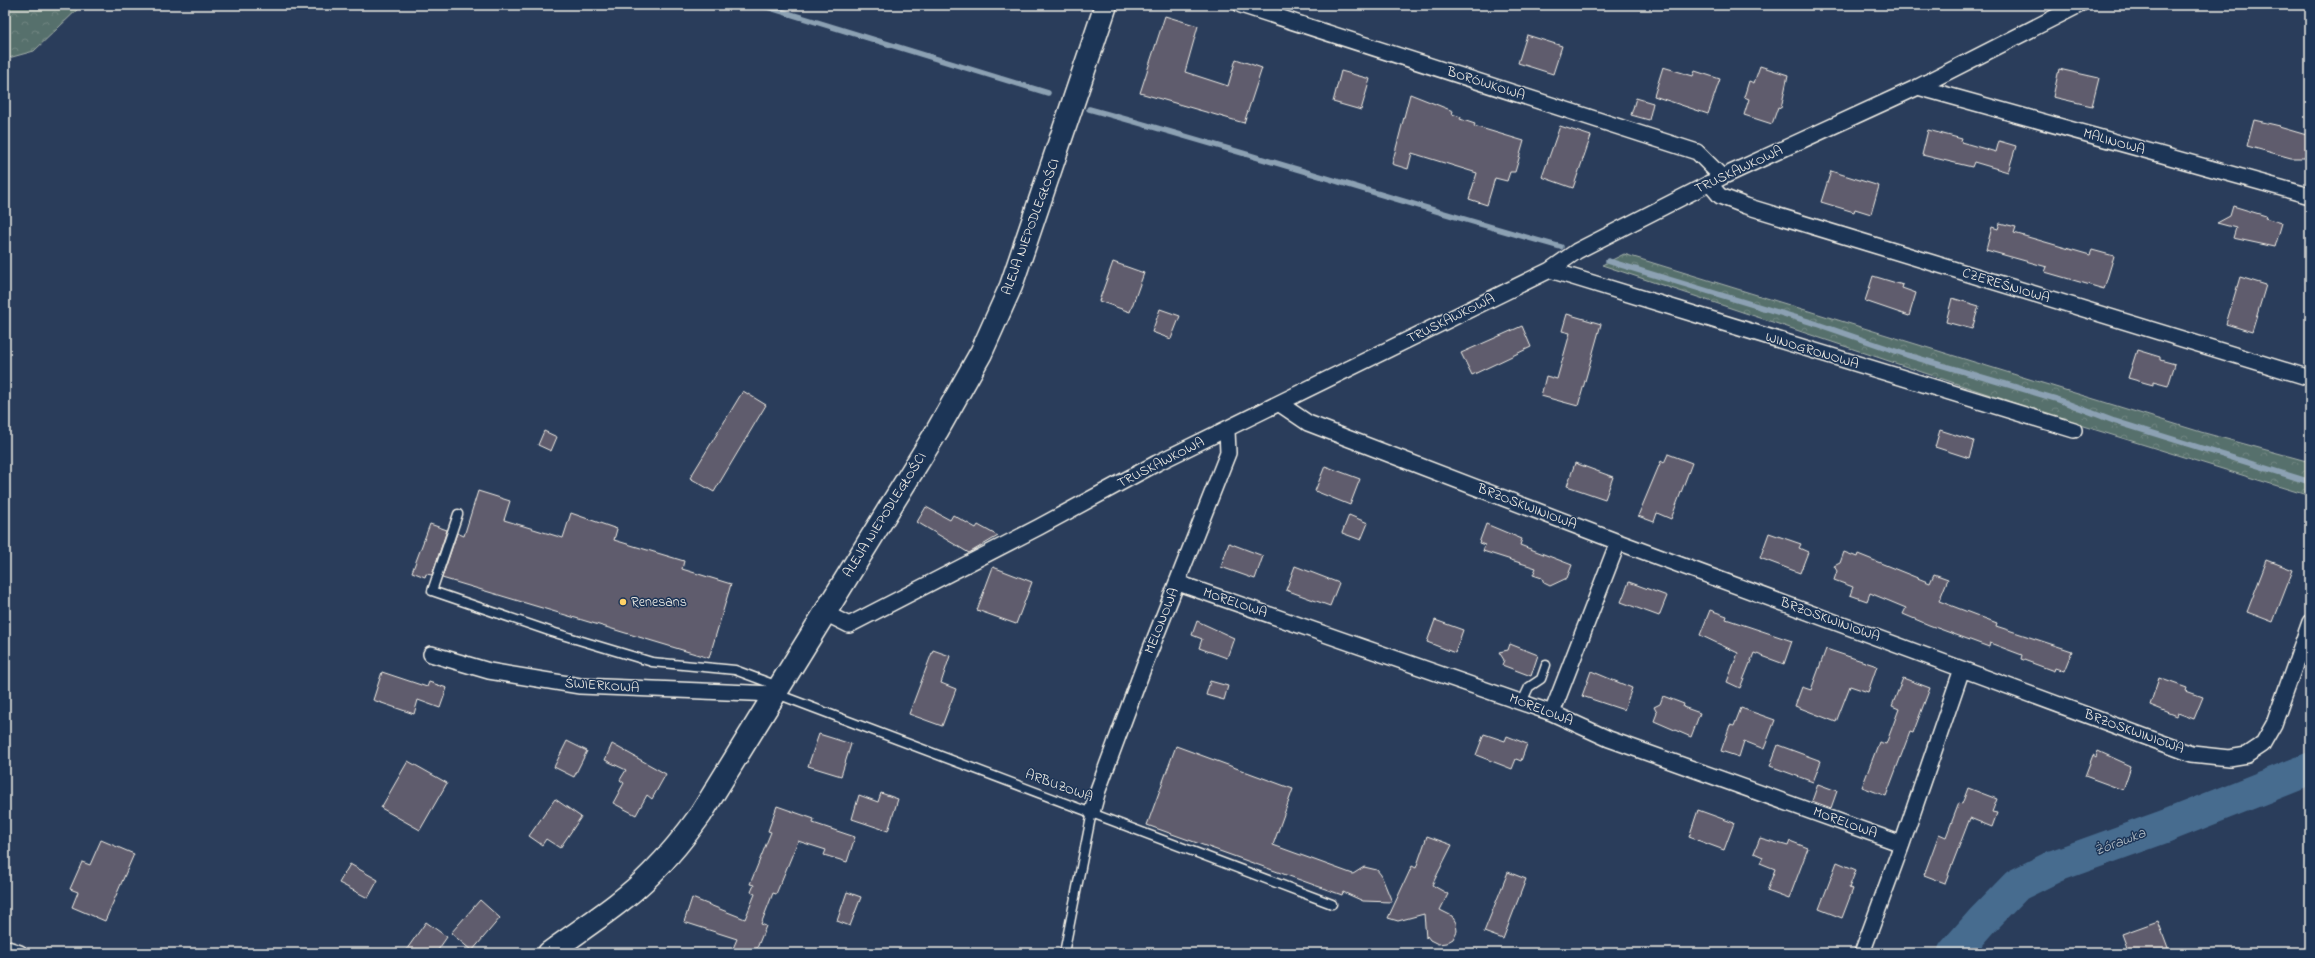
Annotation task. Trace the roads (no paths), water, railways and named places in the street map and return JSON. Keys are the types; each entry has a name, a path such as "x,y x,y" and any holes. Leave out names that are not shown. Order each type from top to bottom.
{"street":[{"name":"ALEJA NIEPODLEGŁOŚCI","path":"549,953 621,901 652,874 675,848 701,814 779,690 937,430 981,352 1014,279 1106,5"},
{"name":"BORÓWKOWA","path":"1241,5 1698,152 1715,180"},
{"name":"TRUSKAWKOWA","path":"825,614 849,625 1039,527 1157,463 1228,430 1550,270 1577,251 1715,180 1918,87 2079,5"},
{"name":"MALINOWA","path":"1918,87 2310,196"},
{"name":"CZEREŚNIOWA","path":"1715,180 1720,196 1746,206 2310,378"},
{"name":"WINOGRONOWA","path":"1550,270 2074,430"},
{"name":"BRZOSKWINIOWA","path":"1280,404 1308,423 1618,542 2192,754 2229,758 2247,755 2262,745 2274,724 2310,622"},
{"name":"MELONOWA","path":"1092,812 1103,775 1228,453 1228,430"},
{"path":"1552,713 1618,542"},
{"name":"MORELOWA","path":"1178,583 1522,702 1552,713 1609,739 1902,844"},
{"name":"ŚWIERKOWA","path":"431,654 489,671 580,686 779,690"},
{"path":"1862,953 1902,844 1962,669"},
{"path":"5,948 20,953"}],"lane":[{"name":"ARBUZOWA","path":"458,514 432,591 552,632 652,662 735,670 779,690 1332,904"},
{"path":"1522,702 1529,687 1541,679 1546,665"},
{"path":"1064,953 1092,812"}],"waterway":[{"path":"761,5 1048,93"},
{"path":"1089,109 1561,247"},
{"path":"1608,261 1817,324 1907,355 2056,399 2114,421 2310,482"},
{"name":"Żórawka","path":"1954,953 2017,885 2055,866 2166,826 2310,769"}],"place":[{"name":"Renesans","path":"623,602"}]}
